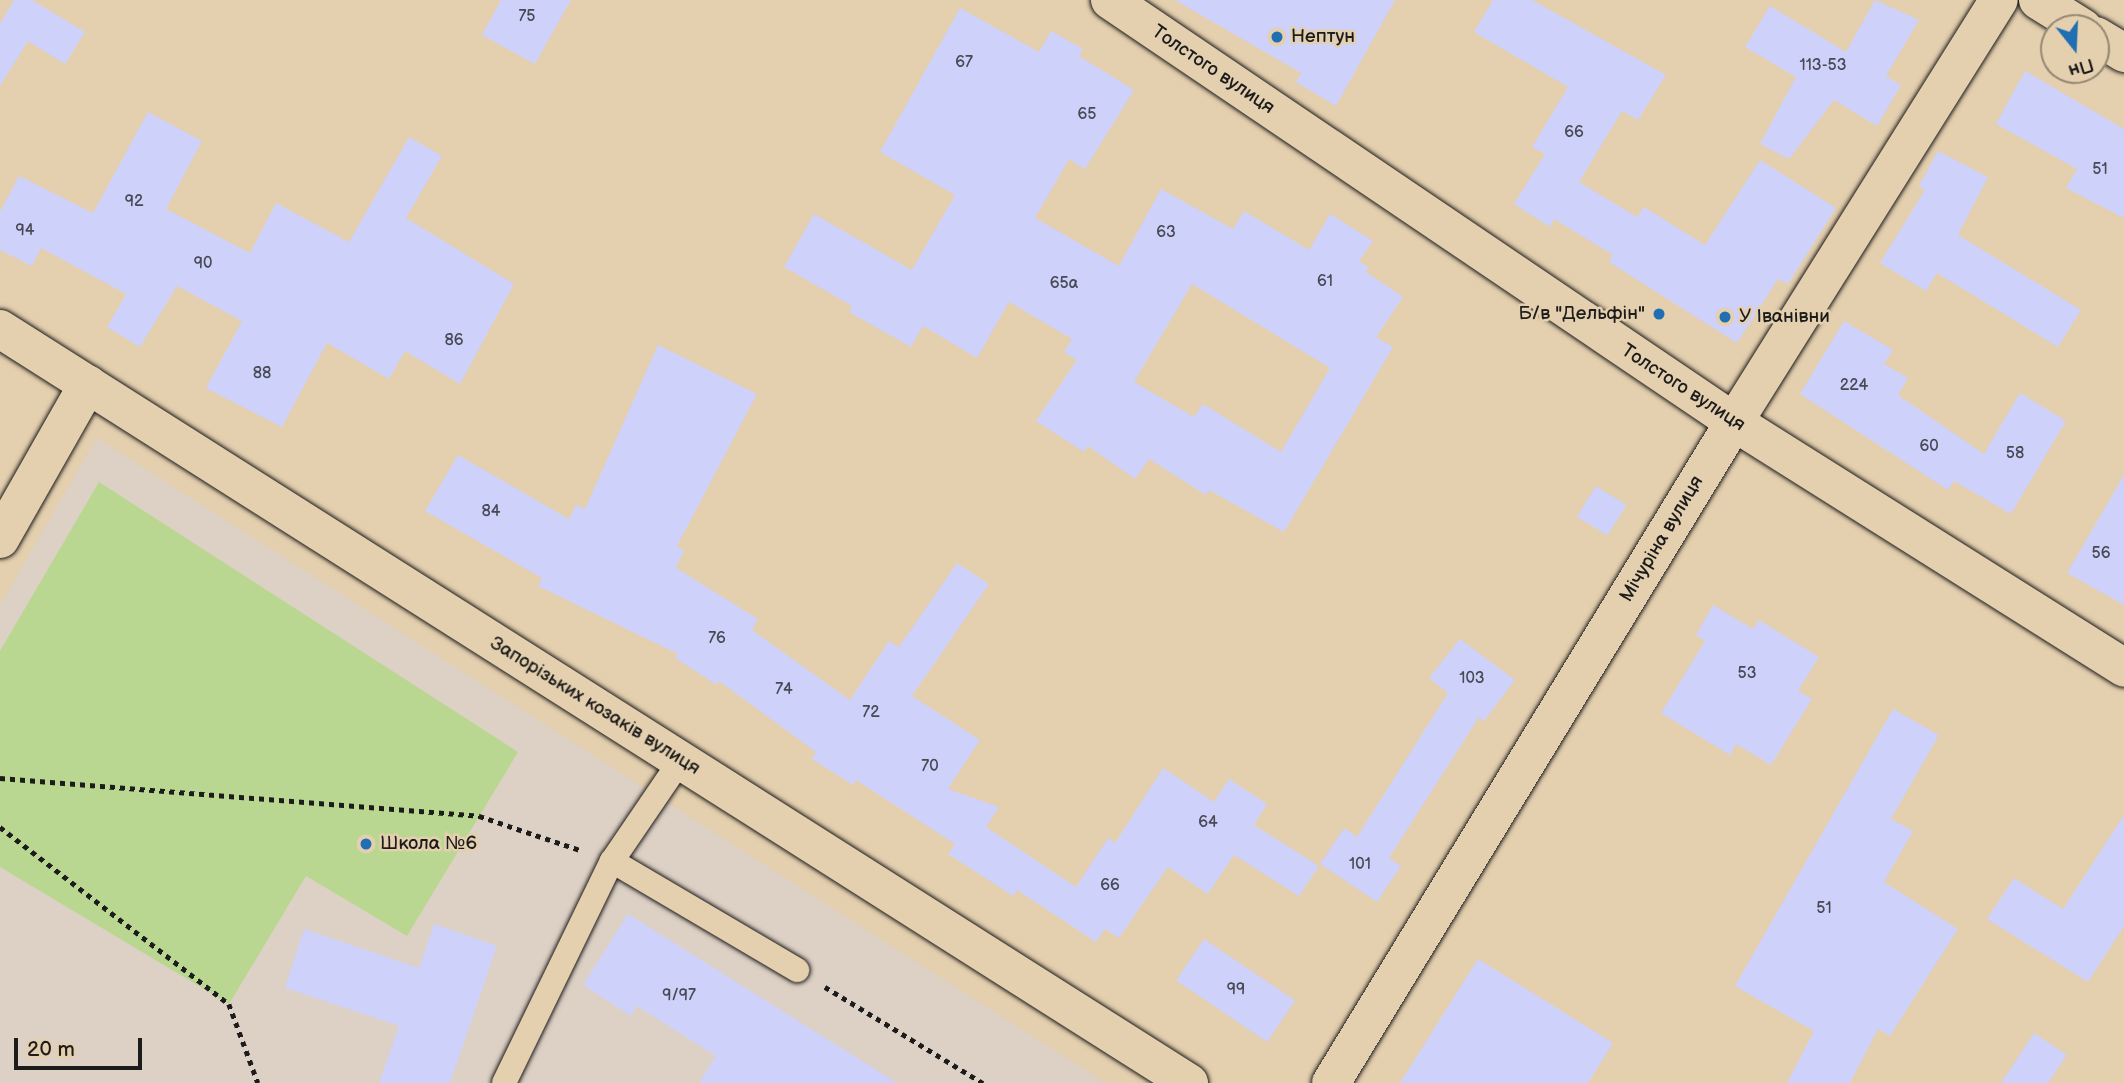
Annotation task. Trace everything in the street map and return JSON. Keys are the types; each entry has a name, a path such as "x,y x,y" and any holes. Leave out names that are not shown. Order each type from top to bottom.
{"main road":[{"name":"Толстого вулиця","path":"1110,0 1734,422 2124,668"},
{"name":"Мічуріна вулиця","path":"1331,1083 1734,422 1999,0"},
{"path":"2038,0 2061,14"},
{"name":"Запорізьких козаків вулиця","path":"0,329 1189,1083"},
{"path":"0,539 88,384"}],"lane":[{"path":"504,1083 612,861 681,760"},
{"path":"612,861 797,971"}],"path":[{"path":"0,778 479,816 612,861"},
{"path":"0,827 229,1004 258,1083"},
{"path":"797,971 983,1083"}],"shaded area":[{"name":"Школа №6","path":"97,438 1106,1083 0,1083 0,605"}],"green space":[{"path":"99,482 518,752 407,936 306,876 229,1004 0,867 0,651"}],"building":[{"path":"14,0 32,0 85,32 65,64 28,41 0,86 0,24"},
{"path":"501,0 571,0 535,64 482,35"},
{"path":"1175,0 1395,0 1336,106 1296,82 1301,73"},
{"path":"1493,0 1532,0 1666,75 1638,120 1622,111 1579,182 1637,217 1644,207 1705,245 1760,160 1836,208 1788,284 1778,279 1737,343 1609,262 1613,255 1554,219 1550,227 1514,204 1545,154 1532,147 1568,87 1474,32"},
{"path":"1875,0 1919,20 1886,76 1901,85 1877,126 1834,100 1789,159 1760,144 1796,77 1745,47 1770,6 1846,52"},
{"path":"960,8 1039,52 1051,31 1083,49 1079,56 1134,90 1085,169 1069,159 1035,218 1119,266 1161,189 1233,229 1244,211 1309,250 1330,214 1373,241 1359,261 1369,268 1366,272 1403,297 1376,337 1393,347 1284,532 1209,490 1206,495 1149,459 1135,479 1088,446 1084,452 1036,421 1077,360 1064,352 1072,339 1009,302 977,358 923,326 911,347 849,312 852,306 784,267 814,214 912,270 955,195 880,152","holes":["1192,284 1330,368 1281,452 1203,404 1194,417 1134,382"]},
{"path":"2025,71 2040,80 2040,84 2047,84 2124,129 2124,218 2066,188 2077,169 1996,124"},
{"path":"148,112 202,141 166,209 250,253 276,203 349,242 409,137 442,156 406,218 514,284 460,384 405,351 389,379 327,343 282,427 206,388 242,321 177,286 140,347 107,327 126,294 41,248 32,266 0,250 0,212 19,176 93,213"},
{"path":"1938,151 1988,177 1958,235 2081,310 2058,347 1937,273 1926,291 1880,263 1925,190 1919,186"},
{"path":"1844,321 1893,350 1884,364 1908,378 1898,395 1984,454 2020,393 2066,421 2011,514 1954,481 1948,490 1800,394"},
{"path":"658,345 757,394 677,546 684,550 676,568 758,619 752,630 850,700 889,641 899,647 957,563 989,584 912,696 980,740 948,789 999,807 986,827 1076,887 1108,838 1115,843 1163,768 1214,802 1229,779 1267,804 1254,825 1319,866 1299,896 1234,855 1208,894 1168,867 1119,938 1105,929 1096,942 1017,890 1013,896 948,854 955,844 856,780 853,785 812,759 816,752 719,681 717,685 675,658 678,654 538,586 542,578 425,511 458,455 569,519 576,505 585,509"},
{"path":"2124,475 2124,605 2067,573"},
{"path":"1596,486 1627,505 1607,536 1577,517"},
{"path":"1713,605 1753,629 1759,620 1819,657 1798,691 1812,699 1771,765 1736,744 1730,755 1661,713 1705,641 1696,635"},
{"path":"1460,639 1515,680 1484,721 1479,717 1389,858 1401,866 1377,902 1320,864 1344,828 1357,837 1448,693 1429,678"},
{"path":"1893,709 1939,735 1891,819 1913,831 1884,882 1958,929 1890,1036 1878,1029 1850,1083 1787,1083 1814,1031 1735,986"},
{"path":"2124,815 2124,926 2088,982 1987,919 2014,878 2063,909"},
{"path":"628,914 897,1083 699,1083 716,1056 637,1006 631,1016 583,985"},
{"path":"434,924 497,946 450,1083 379,1083 399,1026 285,988 304,929 419,968"},
{"path":"1204,939 1295,1001 1267,1042 1176,980"},
{"path":"1478,959 1613,1043 1588,1083 1400,1083"},
{"path":"2034,1033 2067,1055 2048,1083 2001,1083"}],"place":[{"name":"Нептун","path":"1277,37"},
{"name":"Б/в \"Дельфін\"","path":"1659,314"},
{"name":"У Іванівни","path":"1725,317"},
{"name":"Школа №6","path":"366,844"}]}
